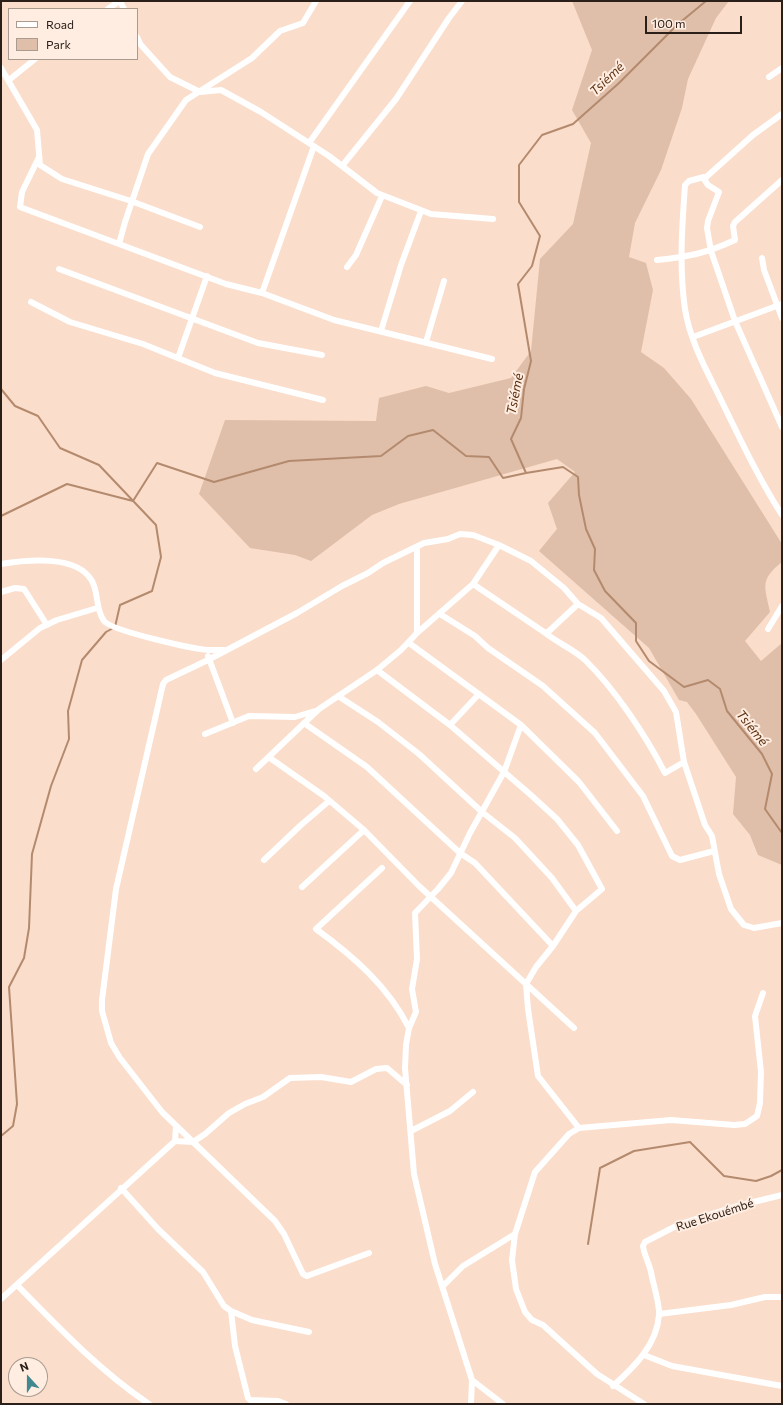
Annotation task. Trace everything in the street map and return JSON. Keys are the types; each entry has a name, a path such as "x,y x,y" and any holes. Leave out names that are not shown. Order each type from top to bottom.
{"street":[{"path":"109,8 119,1"},
{"path":"119,244 131,201 148,154 186,100 252,58 280,31 303,23 316,1"},
{"path":"262,293 312,145 410,1"},
{"path":"342,166 396,99 449,18 462,1"},
{"path":"138,39 141,45 170,77 200,92 221,90 261,112 312,145 382,196 431,214 493,219"},
{"path":"9,80 34,60"},
{"path":"1,68 37,130 40,165 62,179 131,201 200,227"},
{"path":"769,77 782,68"},
{"path":"782,114 753,135 744,145 704,177 689,181 685,185 680,258 685,308 693,337 706,370 764,487 782,515"},
{"path":"39,157 22,192 20,207 207,276 262,293 334,320 492,359"},
{"path":"704,177 704,182 719,192 708,221 707,228 711,252 735,321 782,427"},
{"path":"657,260 680,258 711,252 735,240 733,226 735,222 782,180"},
{"path":"348,267 356,255 382,196"},
{"path":"381,331 401,266 421,211"},
{"path":"762,258 779,305 782,318"},
{"path":"59,269 258,343 322,355"},
{"path":"178,358 207,276"},
{"path":"426,342 444,281"},
{"path":"31,302 70,322 143,344 215,372 323,400"},
{"path":"693,337 779,305"},
{"path":"368,1253 307,1276 303,1274 284,1234 275,1221 162,1112 120,1058 111,1043 102,1011 102,1000 116,889 163,684 170,677 208,660 342,586 368,574 383,563 424,543 448,539 460,534 474,535 499,545 531,561 564,588 578,604 601,618 671,702 678,719 684,762 705,825 712,836 714,851 724,890 731,909 740,922 754,928 782,923"},
{"path":"205,734 254,715 295,717 310,714 319,709 377,670 409,644 417,633 473,584 499,545"},
{"path":"417,547 417,633"},
{"path":"1,564 30,559 69,565 92,580 96,593 97,608 105,622 115,627 162,641 208,650 225,650"},
{"path":"473,584 544,632 555,642 584,658 619,700 657,757 665,773 684,762"},
{"path":"1,592 15,588 24,589 47,624"},
{"path":"544,632 548,632 578,604"},
{"path":"768,629 782,606"},
{"path":"1,660 34,632 47,624 97,608"},
{"path":"440,614 474,636 488,648 543,686 595,733 643,796 672,856 680,860 714,851"},
{"path":"409,644 521,725 579,782 617,831"},
{"path":"208,650 208,660 233,723"},
{"path":"377,670 450,725 557,819 578,845 602,889 576,911 553,946 536,967 526,984 528,1009 538,1076 579,1128"},
{"path":"450,725 479,694"},
{"path":"338,696 378,722 419,754 482,812 515,838 552,878 576,911"},
{"path":"256,769 270,758 319,709"},
{"path":"304,723 367,767 460,853 475,863 553,946"},
{"path":"471,1404 472,1380 435,1264 414,1174 407,1085 406,1045 409,1028 416,1012 412,989 418,958 415,913 451,872 504,772 521,725"},
{"path":"270,758 330,801 364,830 419,886 574,1028"},
{"path":"264,860 301,825 330,801"},
{"path":"302,887 364,830"},
{"path":"382,868 316,929 358,961 379,983 409,1028"},
{"path":"644,1404 613,1386 583,1362 543,1325 532,1320 525,1312 516,1289 512,1260 515,1234 535,1172 569,1134 579,1128 671,1120 734,1125 745,1124 757,1116 760,1103 761,1072 755,1016 763,993"},
{"path":"174,1141 193,1142 205,1134 229,1113 245,1104 263,1097 290,1078 321,1077 351,1082 376,1069 387,1068 407,1085"},
{"path":"411,1131 450,1111 473,1092"},
{"path":"1,1299 174,1141 176,1126"},
{"path":"121,1188 158,1229 203,1272 224,1306 231,1311 252,1320 309,1332"},
{"name":"Rue Ekouémbé","path":"613,1386 644,1355 654,1336 659,1314 650,1270 643,1246 645,1242 680,1224 737,1206 782,1195"},
{"path":"443,1286 463,1266 515,1234"},
{"path":"16,1285 66,1336 134,1394 149,1404"},
{"path":"659,1314 731,1305 765,1297 782,1297"},
{"path":"231,1311 235,1346 248,1398 250,1400 278,1401 286,1404"},
{"path":"644,1355 672,1366 782,1386"},
{"path":"472,1380 503,1404"}],"green space":[{"path":"572,1 729,1 716,18 688,79 682,108 661,170 635,223 629,257 646,263 653,290 641,352 664,368 691,399 782,544 782,562 770,574 766,584 770,612 745,641 761,661 782,643 782,865 758,855 750,835 733,814 736,777 696,714 687,702 679,700 649,648 539,551 557,529 548,503 575,472 557,459 399,504 372,515 311,561 295,555 250,548 199,494 225,420 376,421 379,398 426,386 449,393 511,378 531,351 540,259 573,224 591,143 572,110 592,50"}],"waterway":[{"name":"Tsiémé","path":"706,1 677,25 619,83 573,124 542,135 519,165 519,202 540,236 532,266 518,284 531,361 524,389 521,418 511,439 526,473 563,467 578,477 579,495 586,529 595,549 594,570 605,591 636,623 636,641 649,661 684,687 708,680 720,689 727,711 762,754 772,774 765,809 782,833"},
{"path":"1,389 15,406 38,416 60,448 99,465 156,525 161,557 152,591 120,605 115,627 106,632 82,660 68,711 69,739 51,786 32,854 29,928 24,958 9,987 17,1104 13,1126 1,1136"},
{"path":"1,516 67,484 133,501 157,463 214,482 289,461 381,456 408,436 433,430 466,456 489,457 503,478 526,473"},
{"path":"588,1244 600,1168 634,1151 690,1142 724,1176 756,1181 771,1176 782,1170"}]}
